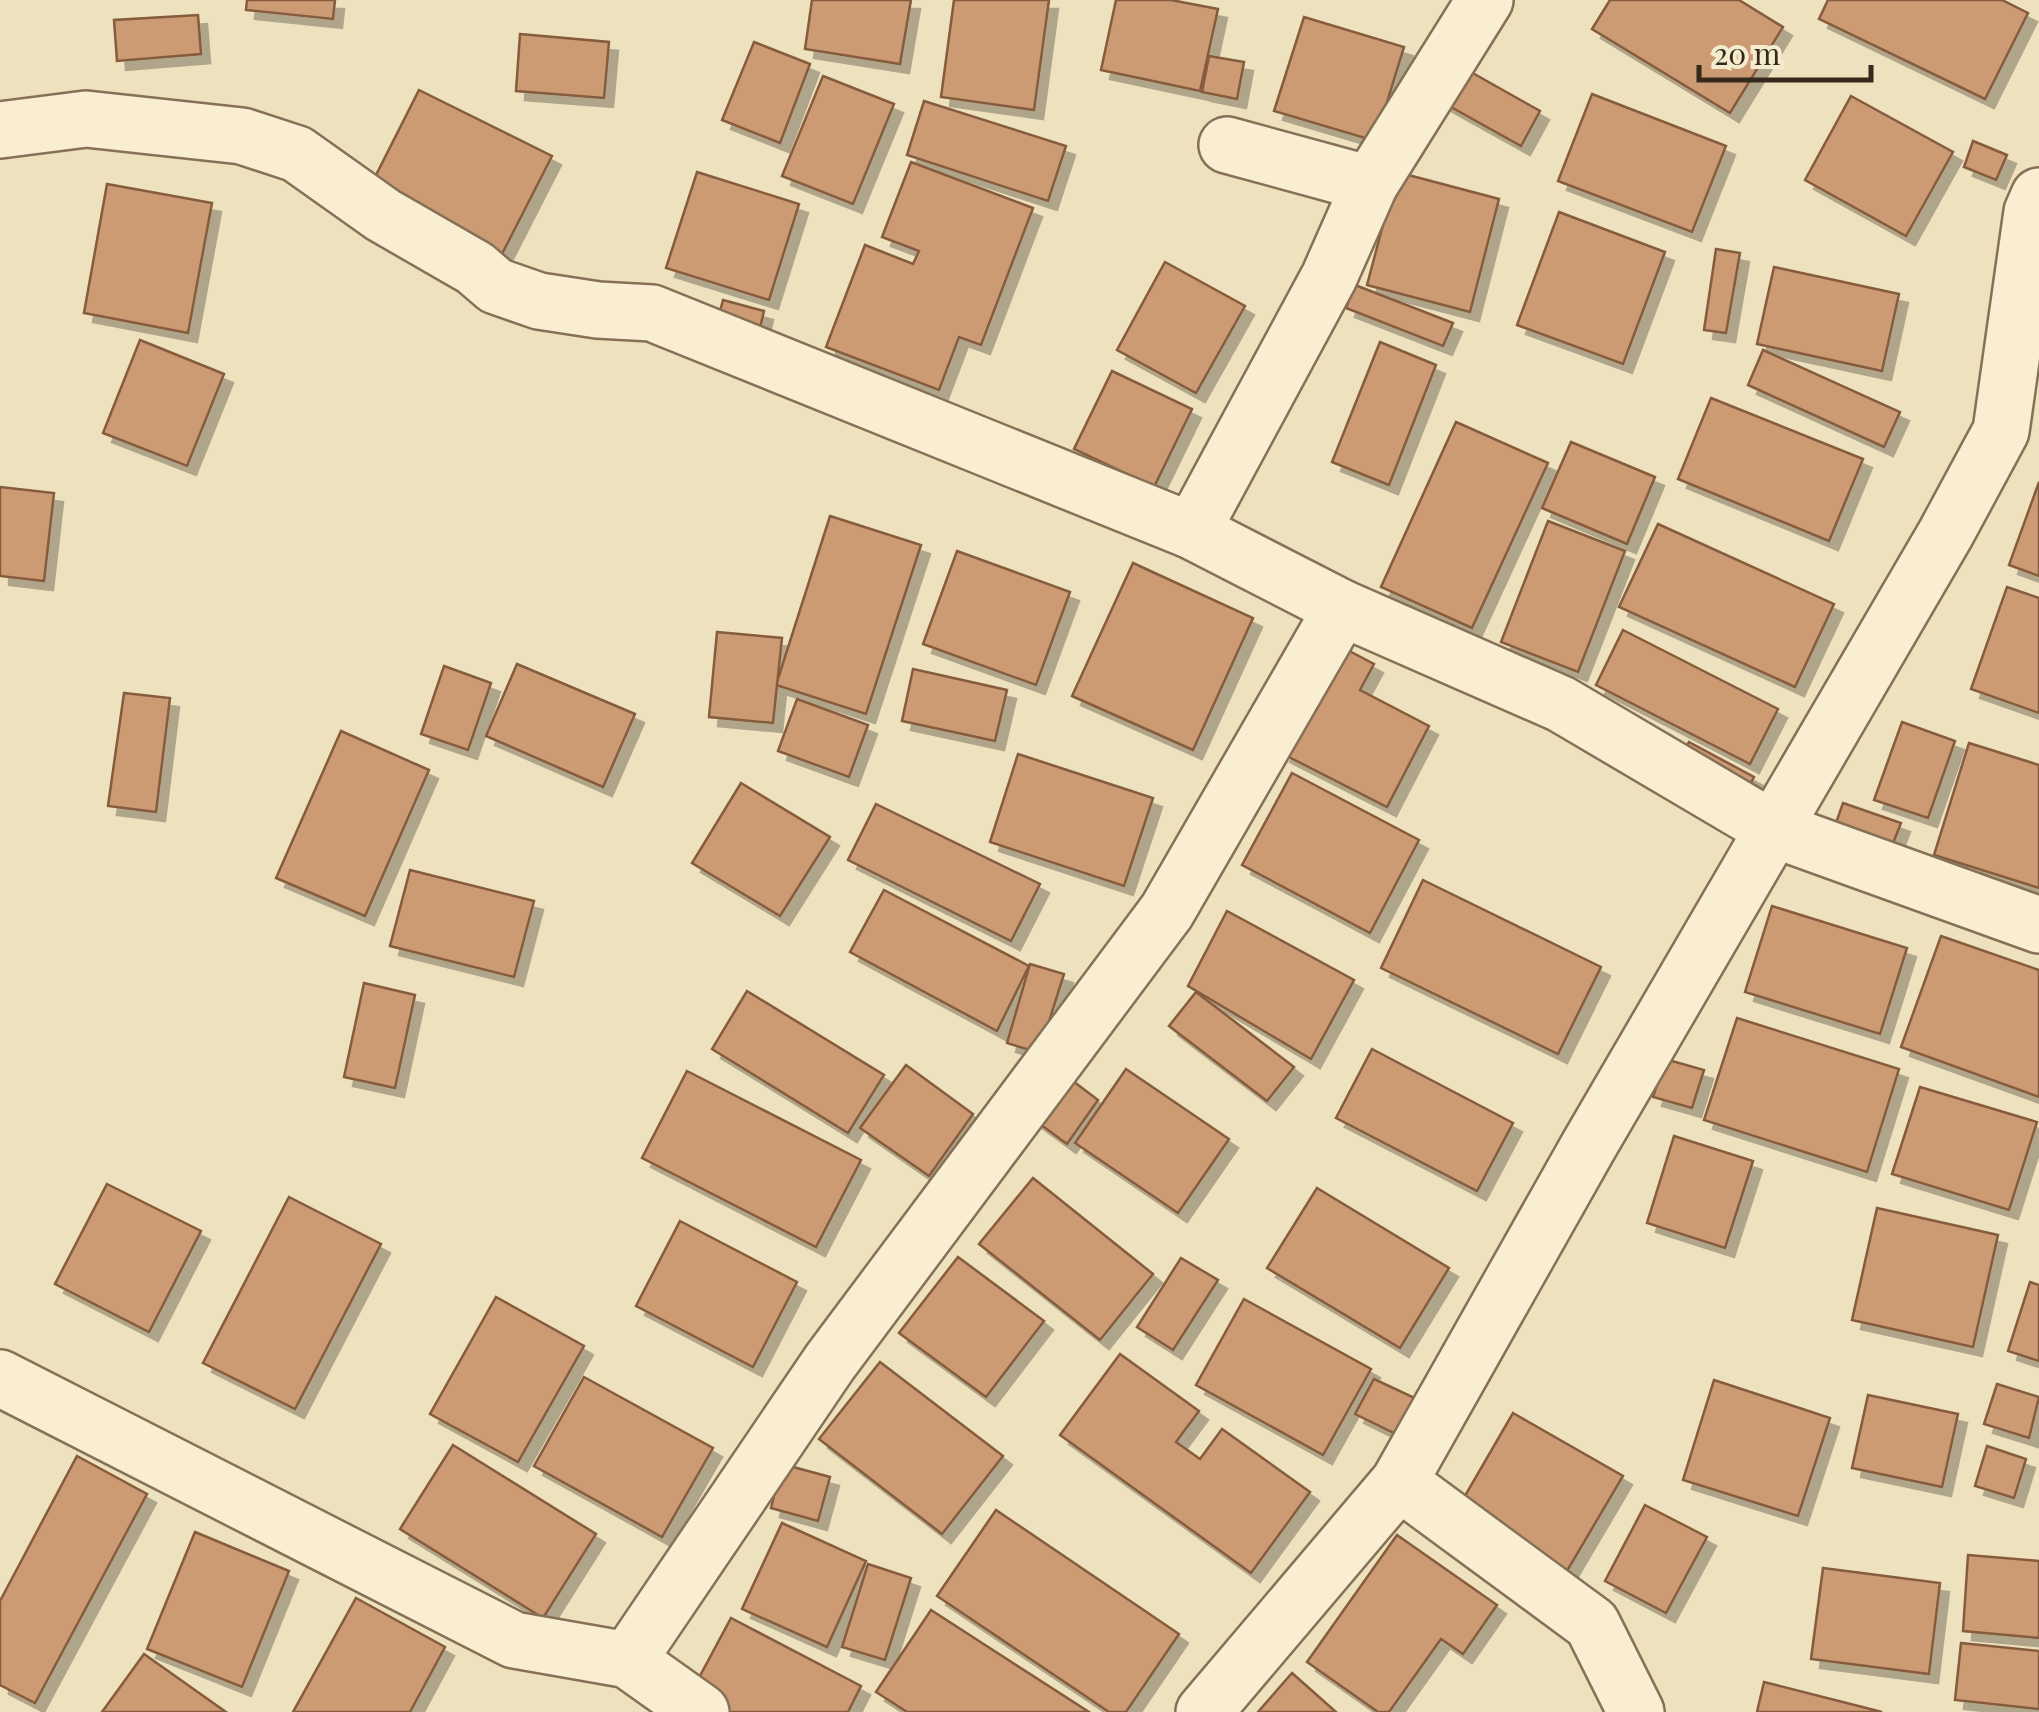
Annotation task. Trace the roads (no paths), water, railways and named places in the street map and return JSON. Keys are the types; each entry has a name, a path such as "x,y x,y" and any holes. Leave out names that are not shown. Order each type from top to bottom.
{"street":[{"path":"1192,531 1329,276 1370,184 1484,0"},
{"path":"0,130 86,119 242,136 298,154 383,215 475,268 496,286 540,301 598,310 652,312 1192,531 1342,608 1561,704 1773,829 2039,925"},
{"path":"1227,145 1370,184"},
{"path":"1204,1712 1400,1482 1588,1146 1946,533 2000,431 2032,212 2039,196"},
{"path":"628,1660 830,1362 1167,911 1342,608"},
{"path":"0,1378 514,1640 628,1660 701,1712"},
{"path":"1400,1482 1592,1624 1636,1712"}]}
